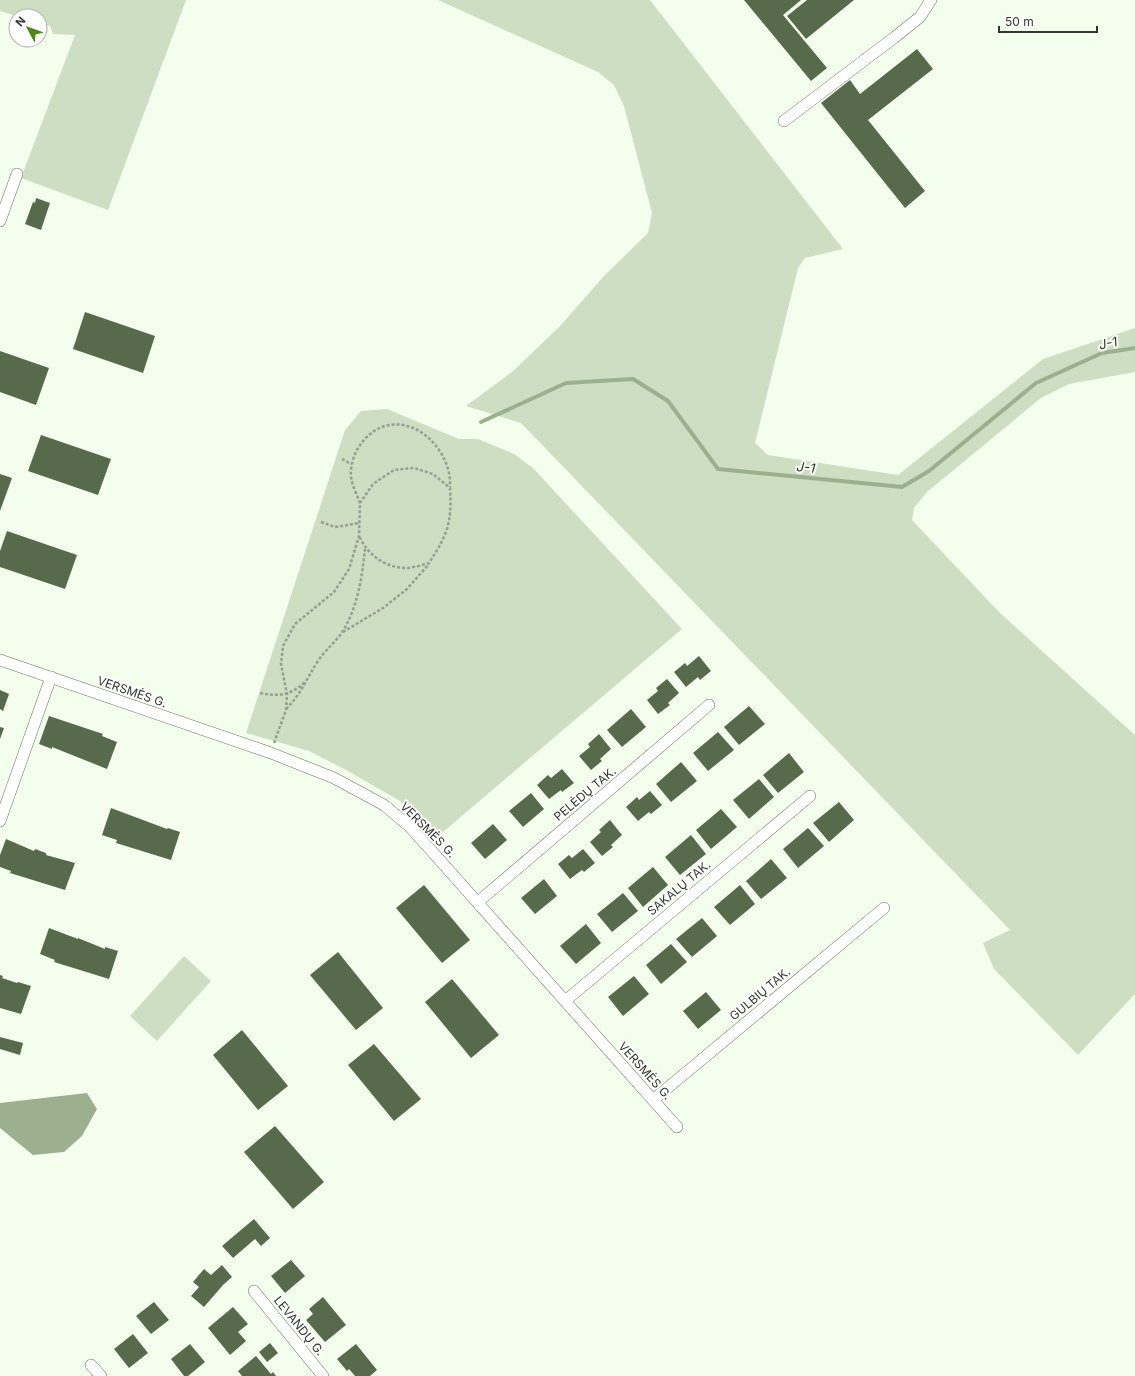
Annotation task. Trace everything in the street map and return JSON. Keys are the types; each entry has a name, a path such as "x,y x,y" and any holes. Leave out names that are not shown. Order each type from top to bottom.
{"street":[{"path":"784,121 920,17 931,0"},
{"path":"0,221 17,174"},
{"name":"VERSMĖS G.","path":"0,660 271,753 334,778 384,805 409,826 677,1127"},
{"path":"0,820 51,677"},
{"name":"PELĖDŲ TAK.","path":"478,902 709,705"},
{"name":"SAKALŲ TAK.","path":"565,1001 810,796"},
{"name":"GULBIŲ TAK.","path":"653,1100 884,908"},
{"name":"LEVANDŲ G.","path":"254,1291 323,1376"},
{"path":"91,1364 101,1376"}],"path":[{"path":"271,753 286,710 287,694 280,664 283,646 295,624 334,592 349,569 359,536 360,503 351,479 351,464 359,445 372,431 393,423 405,426 424,434 439,450 448,469 450,488 450,524 442,543 429,563 408,589 383,608 342,632"},
{"path":"342,459 351,464"},
{"path":"360,503 373,484 394,470 414,468 432,474 450,488"},
{"path":"321,522 335,527 360,523"},
{"path":"359,536 365,549 383,564 406,568 429,563"},
{"path":"286,710 298,698 316,663 327,648 342,632 353,611 360,587 365,549"},
{"path":"260,693 274,696 287,694 298,689 309,678"}],"shaded area":[{"path":"0,0 186,0 108,210 21,178 75,35 53,34 50,26 48,25 48,8 8,8 8,14 0,11"},
{"path":"438,0 650,0 843,249 805,258 798,268 755,443 768,455 898,475 1043,359 1135,328 1135,372 1069,384 1041,398 927,492 914,508 912,520 1000,613 1135,735 1135,994 1078,1055 994,969 983,943 1010,930 521,423 466,406 512,372 560,326 603,277 648,233 652,213 624,106 614,85 598,72"},
{"path":"387,409 459,439 478,439 514,454 533,468 682,629 437,837 400,801 348,771 309,751 246,733 345,430 361,411"},
{"path":"184,956 211,981 157,1041 130,1016"},
{"path":"87,1093 97,1109 82,1136 64,1152 33,1155 0,1128 0,1103"}],"building":[{"path":"744,0 801,0 783,15 827,68 811,81"},
{"path":"807,0 854,0 806,39 787,16"},
{"path":"917,49 933,69 868,120 925,191 905,208 821,103 850,80 860,94"},
{"path":"36,198 50,203 41,230 25,224 33,202 35,203"},
{"path":"85,312 155,336 143,373 73,349"},
{"path":"0,351 49,368 36,405 0,392"},
{"path":"41,435 111,459 98,495 28,471"},
{"path":"0,474 12,478 0,511"},
{"path":"7,531 77,555 65,589 0,567 0,551"},
{"path":"699,656 711,671 700,680 698,677 686,687 674,672 685,663 687,666"},
{"path":"667,679 679,693 668,703 670,705 658,714 647,700 658,691 656,688"},
{"path":"0,690 9,694 3,711 0,709"},
{"path":"749,706 765,724 739,745 724,727"},
{"path":"631,709 646,727 622,747 607,730"},
{"path":"49,716 103,734 102,736 117,742 107,769 52,747 52,749 39,744"},
{"path":"0,727 4,728 0,739"},
{"path":"718,732 734,750 708,771 693,753"},
{"path":"599,734 611,749 600,759 602,761 591,770 579,756 590,747 588,744"},
{"path":"789,753 804,772 778,793 763,775"},
{"path":"681,762 697,781 671,802 656,784"},
{"path":"562,769 574,783 549,799 537,785 548,775 551,778"},
{"path":"759,779 774,797 749,819 733,800"},
{"path":"650,791 662,805 651,814 649,812 638,821 626,807 637,797 639,800"},
{"path":"531,793 544,809 523,827 509,811"},
{"path":"839,802 854,820 829,842 813,823"},
{"path":"111,808 167,829 180,832 171,860 116,843 117,840 102,835"},
{"path":"721,809 737,827 711,849 696,830"},
{"path":"610,820 622,835 611,845 613,847 602,856 590,842 601,832 599,830"},
{"path":"493,824 507,840 485,859 471,843"},
{"path":"808,828 824,846 798,868 783,849"},
{"path":"691,835 706,854 680,875 665,857"},
{"path":"6,839 34,851 35,849 46,853 46,855 75,863 65,890 10,873 11,871 0,867 0,855"},
{"path":"583,849 595,863 584,872 582,870 570,879 558,864 569,855 572,858"},
{"path":"771,859 787,878 761,899 746,881"},
{"path":"653,867 668,885 643,907 628,888"},
{"path":"544,879 557,896 535,914 521,898"},
{"path":"424,885 470,940 442,963 396,908"},
{"path":"740,885 755,904 730,925 714,907"},
{"path":"623,893 638,911 612,932 597,914"},
{"path":"702,918 717,936 692,957 676,939"},
{"path":"586,924 601,943 576,964 560,946"},
{"path":"49,928 105,949 105,947 118,951 109,979 54,962 55,960 40,954"},
{"path":"671,944 687,962 661,984 646,965"},
{"path":"338,952 383,1008 356,1030 310,975"},
{"path":"0,975 3,976 2,978 31,986 21,1014 0,1008"},
{"path":"634,976 649,994 623,1016 608,997"},
{"path":"452,979 499,1035 471,1058 425,1002"},
{"path":"706,992 721,1010 698,1029 683,1011"},
{"path":"242,1030 288,1086 258,1110 213,1055"},
{"path":"0,1037 23,1043 20,1055 0,1049"},
{"path":"374,1044 421,1099 394,1121 348,1065"},
{"path":"275,1126 324,1182 293,1209 244,1152"},
{"path":"254,1219 270,1238 261,1246 255,1239 233,1258 222,1246"},
{"path":"291,1260 305,1276 285,1293 271,1276"},
{"path":"222,1265 232,1277 204,1307 191,1296 199,1287 193,1282 204,1269 211,1275"},
{"path":"323,1297 346,1325 325,1342 306,1320 313,1314 309,1309"},
{"path":"154,1302 169,1320 151,1334 136,1316"},
{"path":"233,1307 248,1324 238,1332 246,1341 230,1355 208,1328"},
{"path":"133,1334 148,1353 129,1368 114,1349"},
{"path":"270,1343 278,1353 267,1362 259,1352"},
{"path":"190,1344 205,1362 188,1376 184,1376 171,1359"},
{"path":"356,1344 377,1370 370,1376 355,1376 349,1369 347,1371 337,1359"},
{"path":"256,1356 271,1374 273,1372 276,1376 242,1376 238,1371"}],"waterway":[{"name":"J-1","path":"481,422 566,383 633,379 668,401 718,469 902,487 929,471 1036,383 1102,353 1135,348"}]}
